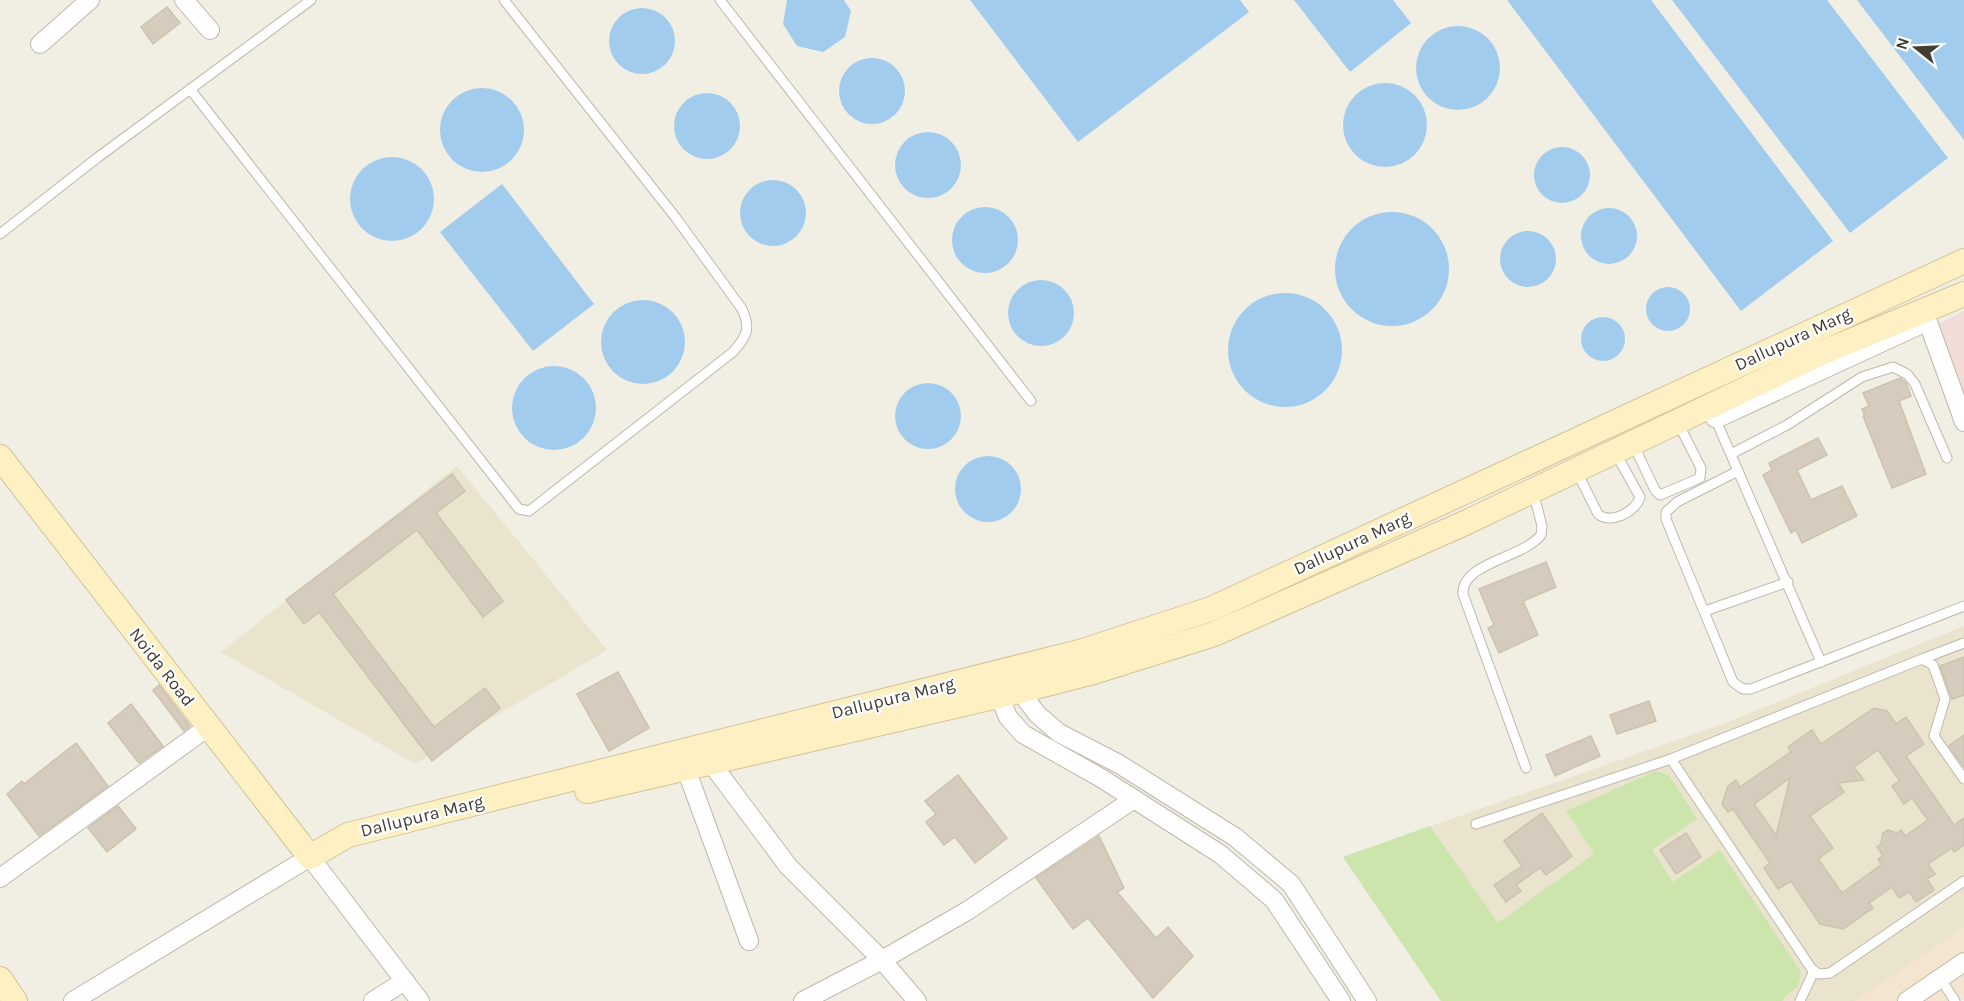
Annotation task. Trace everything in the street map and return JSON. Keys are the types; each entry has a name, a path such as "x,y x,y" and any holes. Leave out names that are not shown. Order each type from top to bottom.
{"main road":[{"name":"Dallupura Marg","path":"333,845 352,847 686,769 1003,686 1014,668 1083,651 1210,609 1964,261"},
{"name":"Dallupura Marg","path":"333,845 348,835 1003,686 1090,673 1214,634 1533,491 1677,422 1712,412 1819,354 1926,316 1964,294"},
{"name":"Noida Road","path":"0,456 310,857"},
{"path":"310,857 333,845"},
{"path":"0,979 15,1001"}],"street":[{"path":"40,44 90,0"},
{"path":"184,0 210,30"},
{"path":"1964,304 1926,316 1964,422"},
{"path":"1003,686 1008,717 1023,734 1221,854 1274,900 1341,1001"},
{"path":"1003,686 1059,733 1119,764 1235,837 1291,884 1367,1001"},
{"path":"0,878 208,727"},
{"path":"711,763 788,866 882,960 917,1001"},
{"path":"686,769 749,941"},
{"path":"803,1001 882,960 967,911 1134,800"},
{"path":"73,1001 310,857 420,1001"},
{"path":"1907,1001 1964,962"},
{"path":"373,1001 405,981"}],"lane":[{"path":"0,234 311,0"},
{"path":"190,89 519,509 529,511 733,352 747,336 748,324 742,309 676,218 504,0"},
{"path":"720,0 1031,401"},
{"path":"1731,454 1796,421 1862,377 1893,367 1907,374 1915,384 1947,458"},
{"path":"1712,412 1821,662"},
{"path":"1624,448 1660,495 1700,478 1701,468 1677,422"},
{"path":"1576,470 1598,514 1603,518 1614,519 1637,505 1640,498 1624,448"},
{"path":"1738,471 1677,502 1666,512 1666,519 1734,682 1739,687 1751,689 1964,606"},
{"path":"1526,768 1463,594 1463,585 1466,578 1476,571 1521,551 1541,535 1542,526 1533,491"},
{"path":"1705,611 1788,582"},
{"path":"1476,824 1671,759 1964,643"},
{"path":"1922,659 1933,665 1944,699 1935,736 1964,778"},
{"path":"1671,759 1814,971 1823,975 1830,973 1964,881"},
{"path":"1800,1001 1814,971"},
{"path":"1940,978 1955,1001"}],"shaded area":[{"path":"1964,311 1964,394 1936,325"},
{"path":"457,466 607,650 415,764 221,652"},
{"path":"1964,626 1964,927 1855,1001 1441,1001 1343,857 1728,722"},
{"path":"1964,927 1964,998 1959,1001 1855,1001"}],"green space":[{"path":"1656,771 1669,775 1697,819 1652,850 1673,882 1720,850 1801,972 1798,986 1783,998 1783,1001 1441,1001 1343,857 1430,826 1498,923 1594,854 1566,811"}],"water":[{"path":"787,0 844,0 851,11 845,37 823,52 797,46 783,24"},
{"path":"970,0 1240,0 1249,12 1078,142"},
{"path":"1294,0 1393,0 1411,23 1350,72"},
{"path":"1507,0 1651,0 1833,241 1741,311"},
{"path":"1672,0 1827,0 1948,158 1850,233"},
{"path":"1857,0 1964,0 1964,140"},
{"path":"642,8 655,10 670,23 675,41 673,54 660,69 642,74 629,72 614,59 609,41 611,28 624,13"},
{"path":"1458,26 1474,29 1488,38 1497,52 1500,68 1497,84 1488,98 1474,107 1458,110 1442,107 1428,98 1419,84 1416,68 1419,52 1428,38 1442,29"},
{"path":"872,58 885,60 900,73 905,91 903,104 890,119 872,124 859,122 844,109 839,91 841,78 854,63"},
{"path":"1385,83 1401,86 1415,95 1424,109 1427,125 1424,141 1415,155 1401,164 1385,167 1369,164 1355,155 1346,141 1343,125 1346,109 1355,95 1369,86"},
{"path":"482,88 498,91 512,100 521,114 524,130 521,146 512,160 498,169 482,172 466,169 452,160 443,146 440,130 443,114 452,100 466,91"},
{"path":"707,93 720,95 730,103 738,113 740,126 738,139 730,149 720,157 707,159 694,157 684,149 676,139 674,126 676,113 684,103 694,95"},
{"path":"928,132 941,134 956,147 961,165 959,178 946,193 928,198 915,196 900,183 895,165 897,152 910,137"},
{"path":"1557,147 1567,147 1582,155 1588,164 1590,175 1588,186 1582,195 1567,203 1557,203 1546,198 1539,191 1534,180 1534,170 1539,159 1546,152"},
{"path":"392,157 408,160 422,169 431,183 434,199 431,215 422,229 408,238 392,241 376,238 362,229 353,215 350,199 353,183 362,169 376,160"},
{"path":"773,180 786,182 801,195 806,213 804,226 791,241 773,246 760,244 745,231 740,213 742,200 755,185"},
{"path":"502,184 594,304 533,351 440,232"},
{"path":"985,207 998,209 1013,222 1018,240 1016,253 1003,268 985,273 972,271 957,258 952,240 954,227 967,212"},
{"path":"1604,208 1614,208 1629,216 1635,225 1637,236 1635,247 1629,256 1614,264 1604,264 1593,259 1586,252 1581,241 1581,231 1586,220 1593,213"},
{"path":"1392,212 1414,216 1433,228 1445,247 1449,269 1445,291 1433,310 1414,322 1392,326 1370,322 1351,310 1339,291 1335,269 1339,247 1351,228 1370,216"},
{"path":"1523,231 1533,231 1548,239 1554,248 1556,259 1554,270 1548,279 1533,287 1523,287 1512,282 1505,275 1500,264 1500,254 1505,243 1512,236"},
{"path":"1041,280 1054,282 1069,295 1074,313 1072,326 1059,341 1041,346 1028,344 1013,331 1008,313 1010,300 1023,285"},
{"path":"1668,287 1683,294 1690,309 1683,324 1668,331 1653,324 1646,309 1653,294"},
{"path":"1285,293 1307,297 1326,309 1338,328 1342,350 1338,372 1326,391 1307,403 1285,407 1263,403 1244,391 1232,372 1228,350 1232,328 1244,309 1263,297"},
{"path":"643,300 659,303 673,312 682,326 685,342 682,358 673,372 659,381 643,384 627,381 613,372 604,358 601,342 604,326 613,312 627,303"},
{"path":"1603,317 1618,324 1625,339 1618,354 1603,361 1588,354 1581,339 1588,324"},
{"path":"554,366 570,369 584,378 593,392 596,408 593,424 584,438 570,447 554,450 538,447 524,438 515,424 512,408 515,392 524,378 538,369"},
{"path":"928,383 941,385 956,398 961,416 959,429 946,444 928,449 915,447 900,434 895,416 897,403 910,388"},
{"path":"988,456 1001,458 1011,466 1019,476 1021,489 1019,502 1011,512 1001,520 988,522 975,520 965,512 957,502 955,489 957,476 965,466 975,458"}],"building":[{"path":"167,7 180,23 153,44 141,27"},
{"path":"1900,378 1906,383 1911,396 1899,401 1926,474 1892,488 1863,416 1865,416 1862,409 1869,406 1863,393"},
{"path":"1818,438 1827,455 1797,470 1811,500 1842,486 1857,516 1802,543 1796,530 1791,533 1763,475 1772,470 1769,463"},
{"path":"452,474 465,491 436,513 503,601 483,617 417,530 333,594 434,727 485,688 500,708 432,761 319,612 304,624 286,600"},
{"path":"1546,562 1556,587 1523,601 1538,635 1499,653 1488,628 1494,625 1479,589"},
{"path":"1964,657 1964,695 1952,699 1940,666"},
{"path":"618,672 649,728 609,751 577,694"},
{"path":"159,685 190,726 184,731 153,690"},
{"path":"1649,701 1656,721 1617,734 1610,715"},
{"path":"131,704 163,746 139,763 108,723"},
{"path":"1874,708 1887,711 1896,724 1906,717 1924,744 1906,756 1954,825 1964,818 1964,845 1954,852 1952,848 1928,864 1935,874 1927,879 1934,890 1916,902 1909,892 1899,898 1892,887 1869,903 1873,908 1843,929 1820,924 1791,881 1778,889 1764,868 1770,863 1733,809 1728,812 1722,804 1728,786 1736,780 1740,787 1791,752 1788,747 1812,730 1821,744","holes":["1878,750 1900,781 1892,786 1904,804 1912,798 1928,820 1905,836 1901,830 1897,833 1888,830 1883,833 1881,844 1877,847 1883,856 1878,859 1881,865 1842,893 1818,859 1833,848 1810,816 1844,792 1838,783 1864,780 1854,767","1790,778 1776,835 1754,804"]},
{"path":"1964,735 1964,767 1949,746"},
{"path":"1591,736 1600,756 1555,776 1546,755"},
{"path":"76,743 108,786 39,836 7,794 22,781 24,784"},
{"path":"958,775 1007,838 975,863 955,837 944,845 926,822 936,814 925,801"},
{"path":"118,806 136,829 107,852 88,828"},
{"path":"1542,813 1572,856 1546,875 1540,868 1516,885 1521,891 1506,902 1494,885 1522,866 1504,841"},
{"path":"1686,833 1701,857 1676,874 1660,850"},
{"path":"1099,836 1124,888 1117,892 1156,938 1168,927 1193,956 1153,998 1088,918 1073,929 1036,878"}]}
